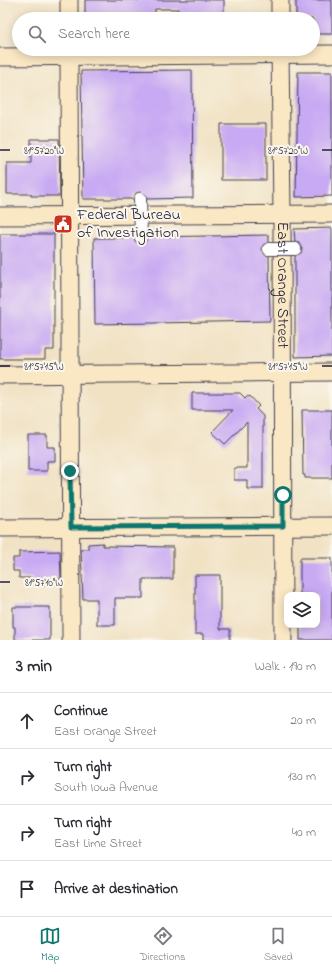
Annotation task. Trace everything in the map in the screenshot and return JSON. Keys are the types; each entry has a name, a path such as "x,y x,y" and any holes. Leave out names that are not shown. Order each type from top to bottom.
{"street":[{"path":"69,0 69,12"},
{"path":"280,0 280,12"},
{"path":"320,54 332,54"},
{"path":"0,57 17,56"},
{"path":"69,56 71,640"},
{"name":"East Orange Street","path":"280,56 283,640"},
{"path":"140,199 141,238"},
{"path":"0,216 332,214"},
{"path":"269,249 295,249"},
{"path":"0,375 332,372"},
{"path":"0,528 332,526"}],"building":[{"path":"85,0 224,0 224,12 178,12 178,9 155,9 155,12 85,12"},
{"path":"296,0 332,0 332,34 320,34 320,12 296,12"},
{"path":"192,70 193,198 147,199 146,195 140,192 136,193 133,199 83,199 81,71"},
{"path":"298,72 332,72 332,196 296,197"},
{"path":"221,124 266,124 266,180 221,180"},
{"path":"31,139 59,139 60,196 7,194 7,163 31,163"},
{"path":"332,228 332,356 295,357 295,256 301,253 302,249 299,243 295,242 294,229"},
{"path":"0,234 54,234 54,350 45,350 45,359 0,359"},
{"path":"269,235 269,242 263,245 262,249 265,255 269,256 270,321 95,324 94,238 134,238 135,241 141,244 145,243 148,237"},
{"path":"192,393 240,393 245,398 250,396 259,406 256,409 263,416 263,489 247,489 247,480 234,480 234,468 247,468 247,422 225,444 212,432 233,410 192,410"},
{"path":"302,410 332,410 332,478 305,478 305,475 303,475"},
{"path":"28,435 47,435 47,447 55,447 55,461 47,461 47,471 28,471"},
{"path":"103,543 103,546 173,547 173,579 143,579 143,598 115,598 115,625 97,625 97,599 83,599 81,549 88,549 88,544"},
{"path":"60,551 61,579 45,579 45,585 33,585 33,578 19,578 19,571 13,571 13,558 19,558 19,552"},
{"path":"300,558 332,558 332,640 300,640 300,628 320,628 320,592 300,592"},
{"path":"195,575 220,575 220,629 230,629 230,640 203,640 203,634 195,634"},
{"path":"13,607 50,607 50,640 15,640 15,627 13,627"}],"place":[{"name":"Federal Bureau of Investigation","path":"63,224"}],"route":[{"path":"70,471 71,527 283,526 283,495"}]}
